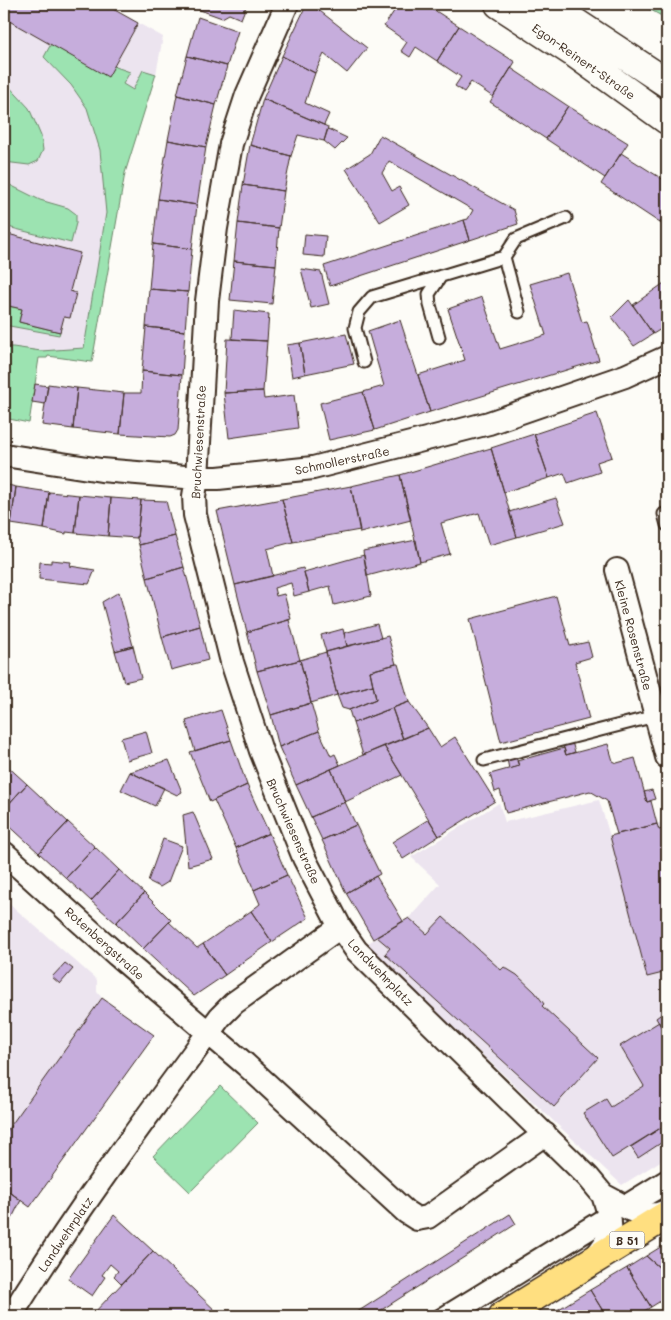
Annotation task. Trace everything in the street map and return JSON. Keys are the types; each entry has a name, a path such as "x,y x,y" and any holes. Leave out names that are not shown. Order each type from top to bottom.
{"main road":[{"name":"Egon-Reinert-Straße","path":"499,4 574,53 667,120"},
{"name":"Egon-Reinert-Straße","path":"547,4 667,84"},
{"name":"B 51","path":"503,1316 667,1215"}],"street":[{"name":"Bruchwiesenstraße","path":"287,4 247,95 231,144 216,228 207,301 197,478 194,496 195,515 232,662 253,729 274,787 304,858 340,927"},
{"name":"Schmollerstraße","path":"4,455 101,470 197,478 286,472 312,468 392,449 489,423 626,376 667,357"},
{"name":"Kleine Rosenstraße","path":"617,570 667,757"},
{"name":"Rotenbergstraße","path":"4,853 117,955 209,1032"},
{"name":"Landwehrplatz","path":"11,1316 50,1254 220,1017 234,1003 340,927 356,950 588,1177 614,1208"},
{"path":"209,1032 406,1212 417,1219 428,1216 544,1134"},
{"path":"588,1265 605,1246 611,1232 614,1208 644,1215 667,1211"}],"lane":[{"path":"364,362 355,328 359,312 372,297 504,257 516,239 566,218"},
{"path":"504,257 519,312"},
{"path":"439,337 430,305 429,294 441,276"},
{"path":"484,760 655,716"},
{"path":"438,1316 667,1175"},
{"path":"457,1316 614,1208 667,1188"}],"shaded area":[{"path":"4,4 104,4 163,37 156,74 125,173 92,362 48,356 47,358 39,358 29,423 4,418"},
{"path":"599,800 610,836 667,821 667,1157 622,1185 365,945 409,918 440,884 411,857 499,803 505,822"},
{"path":"4,899 97,980 97,992 102,998 22,1201 4,1234"}],"green space":[{"path":"640,4 667,4 667,19"},
{"path":"51,44 130,72 123,84 133,90 143,70 156,74 125,173 92,362 48,356 47,358 39,358 29,423 4,418 4,347 41,351 84,348 106,213 100,150 87,108 71,85 44,57"},
{"path":"4,81 29,108 41,136 43,150 38,161 29,165 4,162"},
{"path":"4,182 40,200 68,208 76,214 76,223 71,243 4,226"},
{"path":"4,305 22,309 19,322 60,332 59,335 4,325"},
{"path":"220,1086 258,1123 190,1192 153,1156"}],"building":[{"path":"4,4 104,4 138,23 108,77 4,18"},
{"path":"190,4 247,4 241,19 229,14 222,18 189,6"},
{"path":"307,4 311,4 367,48 347,73 324,54 315,73 282,56"},
{"path":"399,4 425,4 459,26 437,61 416,47 410,57 401,51 407,42 384,26"},
{"path":"198,17 238,31 227,66 187,56"},
{"path":"459,26 515,62 493,97 471,82 464,92 455,86 461,77 437,61"},
{"path":"187,56 227,66 216,105 177,95"},
{"path":"282,56 315,73 305,103 329,114 324,125 263,99"},
{"path":"511,68 568,106 546,139 490,102"},
{"path":"177,95 216,105 206,147 168,140"},
{"path":"263,99 328,127 324,141 298,135 291,156 250,145"},
{"path":"568,106 628,143 605,178 546,139"},
{"path":"328,129 347,138 335,150 324,141"},
{"path":"380,135 514,210 518,224 470,240 464,220 468,219 473,210 389,161 382,173 392,191 399,187 409,205 380,222 346,169 370,154"},
{"path":"168,140 206,147 197,205 158,199"},
{"path":"250,145 291,156 284,191 243,185"},
{"path":"621,153 667,182 667,211 660,223 601,184"},
{"path":"243,185 284,191 279,228 238,223"},
{"path":"158,199 197,205 192,249 153,244"},
{"path":"667,211 667,228 660,223"},
{"path":"464,220 470,240 330,286 324,266"},
{"path":"238,223 279,228 276,265 234,261"},
{"path":"4,233 80,253 70,291 76,293 70,318 64,317 60,332 19,322 22,309 4,305"},
{"path":"305,234 326,236 324,257 303,255"},
{"path":"153,244 192,249 188,292 149,289"},
{"path":"234,261 276,265 272,304 230,300"},
{"path":"301,269 321,272 329,304 311,308"},
{"path":"567,273 582,322 587,321 599,360 430,412 418,375 465,360 448,309 482,297 500,349 546,335 530,284"},
{"path":"667,281 667,328 666,326 653,334 633,305"},
{"path":"149,289 188,292 185,331 146,327"},
{"path":"629,300 653,334 634,346 612,317"},
{"path":"234,310 269,314 267,341 232,339"},
{"path":"400,320 430,412 375,430 363,392 384,386 368,331"},
{"path":"146,327 185,331 182,375 142,371"},
{"path":"346,334 354,364 305,374 300,343"},
{"path":"227,339 267,341 263,391 224,393"},
{"path":"300,343 305,374 292,377 287,345"},
{"path":"142,371 182,375 178,430 175,435 170,437 120,434 124,393 141,393"},
{"path":"35,384 48,386 45,404 32,402"},
{"path":"48,384 77,388 73,429 42,425"},
{"path":"77,388 124,393 120,434 73,429"},
{"path":"263,391 264,399 294,395 298,428 229,438 224,393"},
{"path":"363,392 375,430 329,440 320,403"},
{"path":"597,413 612,457 597,462 600,472 568,483 564,473 549,478 534,434"},
{"path":"534,434 549,478 504,492 491,448"},
{"path":"491,448 517,537 489,545 479,513 441,523 450,554 420,562 400,475"},
{"path":"400,475 411,520 360,533 351,486"},
{"path":"4,484 16,487 11,524 4,523"},
{"path":"351,486 360,530 293,542 282,499"},
{"path":"16,487 49,492 44,529 11,524"},
{"path":"49,492 79,495 75,533 66,532 66,534 44,529"},
{"path":"79,495 111,498 108,536 75,533"},
{"path":"111,498 141,500 137,538 108,536"},
{"path":"556,498 565,523 517,537 509,512"},
{"path":"282,499 293,542 267,549 273,576 235,585 217,511"},
{"path":"141,500 166,501 175,536 139,545 137,538"},
{"path":"175,536 184,567 147,578 139,545"},
{"path":"416,540 420,562 367,576 363,551"},
{"path":"364,555 371,596 334,605 330,586 309,592 304,572"},
{"path":"51,560 71,562 70,566 95,570 89,584 39,579 40,562 51,563"},
{"path":"184,567 200,626 162,637 147,578"},
{"path":"303,568 309,592 294,596 291,583 274,588 276,596 284,594 291,619 247,632 235,585"},
{"path":"119,592 133,646 115,651 102,602"},
{"path":"556,596 570,646 588,642 592,657 575,662 589,719 501,742 470,619"},
{"path":"289,620 300,660 257,671 247,632"},
{"path":"377,624 381,638 347,646 344,633"},
{"path":"200,626 208,660 171,670 162,637"},
{"path":"343,629 347,646 326,652 321,635"},
{"path":"388,636 396,664 370,671 373,685 337,695 326,652"},
{"path":"133,646 141,678 124,682 115,651"},
{"path":"326,652 337,695 311,703 300,660"},
{"path":"300,660 311,703 271,715 257,671"},
{"path":"4,664 7,665 4,689"},
{"path":"398,664 409,702 353,723 349,710 376,699 370,671"},
{"path":"373,685 376,699 349,710 342,708 337,695"},
{"path":"409,702 428,728 403,739 392,708"},
{"path":"311,703 319,731 279,747 271,715"},
{"path":"392,708 403,739 363,755 353,723"},
{"path":"221,710 231,740 195,751 186,721"},
{"path":"428,728 440,747 455,737 495,801 439,836 384,746"},
{"path":"146,731 152,753 127,760 121,738"},
{"path":"319,731 331,756 335,754 340,765 296,785 279,747"},
{"path":"231,740 247,785 210,802 190,752"},
{"path":"572,742 575,752 566,755 563,745"},
{"path":"608,744 613,761 617,763 635,758 647,802 651,801 657,824 617,834 607,801 590,791 506,813 500,790 495,792 490,774 519,766 517,761 564,748 566,755"},
{"path":"384,746 402,775 345,802 331,769"},
{"path":"516,757 519,766 509,769 507,759"},
{"path":"169,760 182,792 177,795 130,772"},
{"path":"4,763 27,784 4,809"},
{"path":"331,769 345,802 311,817 296,785"},
{"path":"130,772 164,788 155,806 121,790"},
{"path":"27,784 68,822 39,853 4,821 4,809"},
{"path":"247,785 269,833 236,848 214,800"},
{"path":"652,790 655,799 647,802 644,792"},
{"path":"345,802 356,825 322,840 311,817"},
{"path":"193,812 213,859 188,866 183,815"},
{"path":"429,819 439,836 403,859 392,842"},
{"path":"68,822 95,847 66,878 39,853"},
{"path":"657,824 659,830 666,828 667,833 667,972 647,977 610,836"},
{"path":"356,825 380,874 346,893 322,840"},
{"path":"269,833 287,875 254,890 236,848"},
{"path":"163,839 182,846 168,882 160,887 148,881"},
{"path":"95,847 119,870 91,901 66,878"},
{"path":"119,870 144,893 116,923 91,901"},
{"path":"287,875 308,918 272,942 251,911 260,904 254,890"},
{"path":"376,876 403,921 373,939 346,893"},
{"path":"144,893 171,920 143,949 116,923"},
{"path":"251,911 272,942 225,975 203,944"},
{"path":"443,917 501,970 504,967 517,975 535,992 544,1004 542,1006 598,1058 554,1107 385,954 390,948 377,937 409,918 427,934"},
{"path":"169,922 197,948 203,944 225,975 194,996 143,949"},
{"path":"65,963 73,969 60,984 52,977"},
{"path":"102,998 154,1035 30,1207 4,1188 4,1135"},
{"path":"667,1010 667,1037 656,1018"},
{"path":"659,1022 667,1037 667,1124 612,1158 583,1113 606,1099 611,1107 644,1086 620,1046"},
{"path":"667,1124 667,1139 638,1158 631,1147"},
{"path":"4,1188 21,1200 4,1234"},
{"path":"510,1214 516,1224 372,1316 351,1316"},
{"path":"114,1215 153,1251 122,1284 114,1276 118,1271 110,1264 102,1275 105,1277 92,1296 68,1279"},
{"path":"667,1243 667,1274 646,1256"},
{"path":"153,1251 219,1314 221,1316 91,1316"},
{"path":"646,1256 667,1274 667,1297 651,1307 627,1268"},
{"path":"627,1268 651,1307 641,1313 641,1316 606,1316 590,1290"},
{"path":"590,1290 606,1316 547,1316 554,1312"}]}
